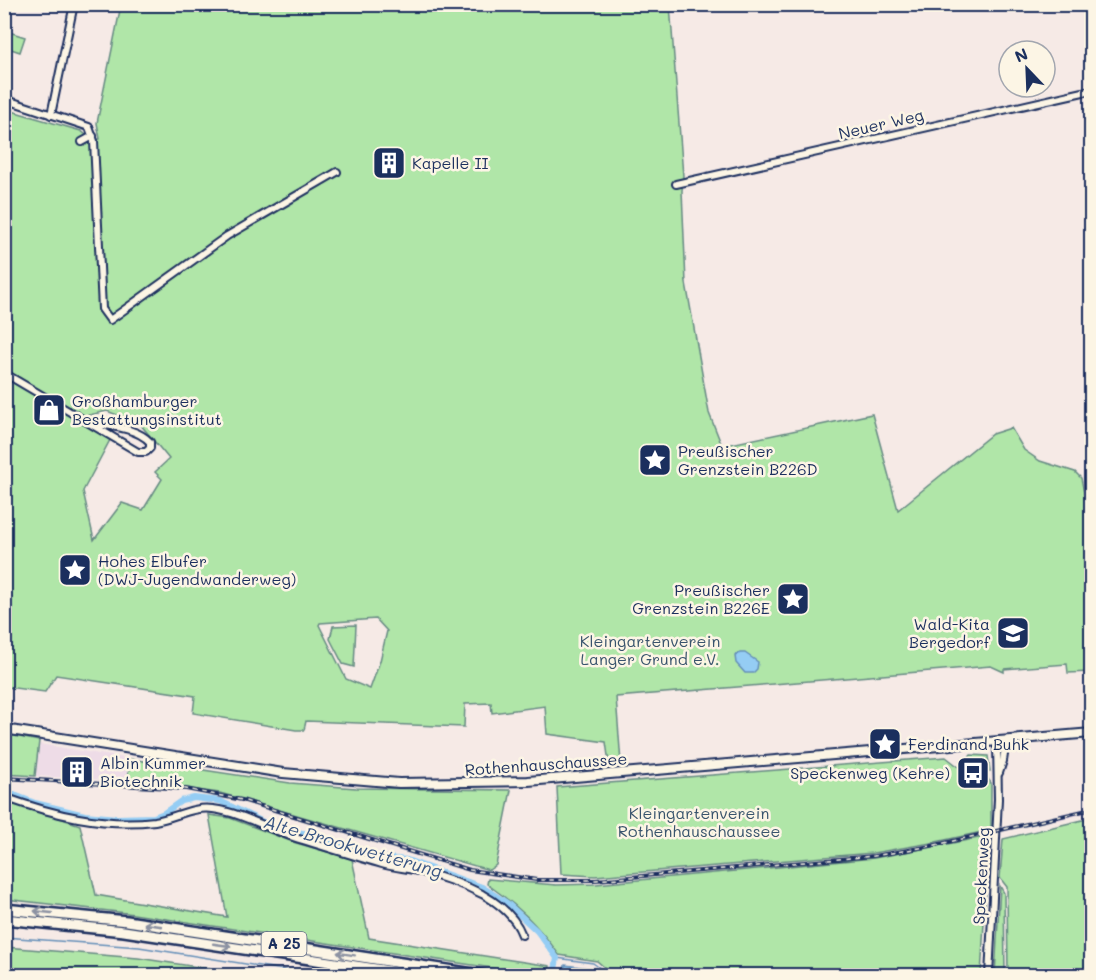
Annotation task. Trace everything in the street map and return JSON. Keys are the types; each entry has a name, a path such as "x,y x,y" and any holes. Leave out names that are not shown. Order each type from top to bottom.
{"highway":[{"name":"A 25","path":"4,909 127,921 486,975"},
{"name":"A 25","path":"4,919 124,931 422,975"}],"main road":[{"name":"Rothenhauschaussee","path":"4,729 261,770 399,783 528,781 1092,734"}],"street":[{"path":"51,115 74,4"},
{"name":"Neuer Weg","path":"676,184 1092,90"},
{"path":"4,99 89,127 93,136 102,309 110,320 226,236 338,172"},
{"path":"82,142 93,136"},
{"path":"4,373 138,452 146,452 150,448 150,442 142,436 108,425 92,424"},
{"name":"Speckenweg","path":"989,975 1001,741"},
{"path":"4,797 65,816 109,823 160,820 200,809 212,809 232,814 295,838 384,865 421,872 454,882 500,905 517,922 522,935"}],"shaded area":[{"path":"39,744 130,759 127,781 35,776"},
{"path":"1091,807 1091,812 1059,820 1059,814"}],"green space":[{"name":"Kleingartenverein Langer Grund e.V.","path":"121,5 670,5 683,176 686,283 709,413 722,446 872,414 898,510 992,434 1011,428 1024,450 1040,461 1075,472 1081,478 1087,507 1091,504 1091,695 1089,672 1068,673 1067,664 1004,669 1004,672 991,666 616,697 621,763 609,763 606,742 547,734 545,706 492,713 491,703 465,704 464,727 306,721 304,730 296,730 193,713 195,696 56,675 45,692 7,687 5,705 5,377 111,438 83,491 94,540 122,503 143,510 162,479 155,472 169,459 140,424 107,411 85,416 5,370 5,109 81,131 92,141 100,139 97,123","holes":["376,619 387,631 370,689 346,679 319,625 320,623"]},
{"path":"9,32 25,37 20,52 5,47"},
{"path":"356,625 354,667 343,664 330,639 333,626"},
{"path":"5,734 39,741 35,776 5,774"},
{"path":"1086,742 1091,742 1091,795"},
{"path":"971,755 988,756 990,771 984,771 968,759"},
{"name":"Kleingartenverein Rothenhauschaussee","path":"946,757 969,775 988,779 991,783 991,830 873,853 595,876 561,874 557,787"},
{"path":"130,759 290,783 356,788 511,790 496,865 489,870 220,793 127,781"},
{"path":"4,799 80,825 96,895 227,917 209,815 230,818 293,842 352,859 369,938 550,966 549,975 127,913 5,899"},
{"path":"1091,818 1091,975 1008,975 1007,887 1000,878 1003,839"},
{"path":"989,836 981,975 629,976 611,973 597,961 559,955 526,916 487,884 488,879 556,885 596,884 874,858"},
{"path":"1000,886 1004,893 1005,975 995,975"},
{"path":"5,947 138,958 244,974 5,975"}],"water":[{"path":"745,653 758,662 757,669 753,673 745,673 736,663 735,656"},
{"path":"565,965 596,969 595,975 564,975"}],"waterway":[{"name":"Alte Brookwetterung","path":"4,791 35,803 85,815 117,818 154,817 181,801 194,798 220,801 283,830 309,834 347,848 385,858 407,860 482,887 507,903 537,931 557,958 554,976"},
{"path":"4,937 139,947 322,976"},
{"path":"557,958 593,963 611,976"},
{"path":"65,971 66,976"}],"railway":[{"path":"4,778 186,789 242,800 470,870 537,880 596,880 874,856 931,846 1092,809"}],"place":[{"name":"Kapelle II","path":"389,163"},
{"name":"Großhamburger Bestattungsinstitut","path":"49,410"},
{"name":"Preußischer Grenzstein B226D","path":"655,460"},
{"name":"Hohes Elbufer (DWJ-Jugendwanderweg)","path":"75,570"},
{"name":"Preußischer Grenzstein B226E","path":"793,599"},
{"name":"Wald-Kita Bergedorf","path":"1013,633"},
{"name":"Ferdinand Buhk","path":"885,744"},
{"name":"Albin Kummer Biotechnik","path":"77,772"},
{"name":"Speckenweg (Kehre)","path":"973,773"}]}
